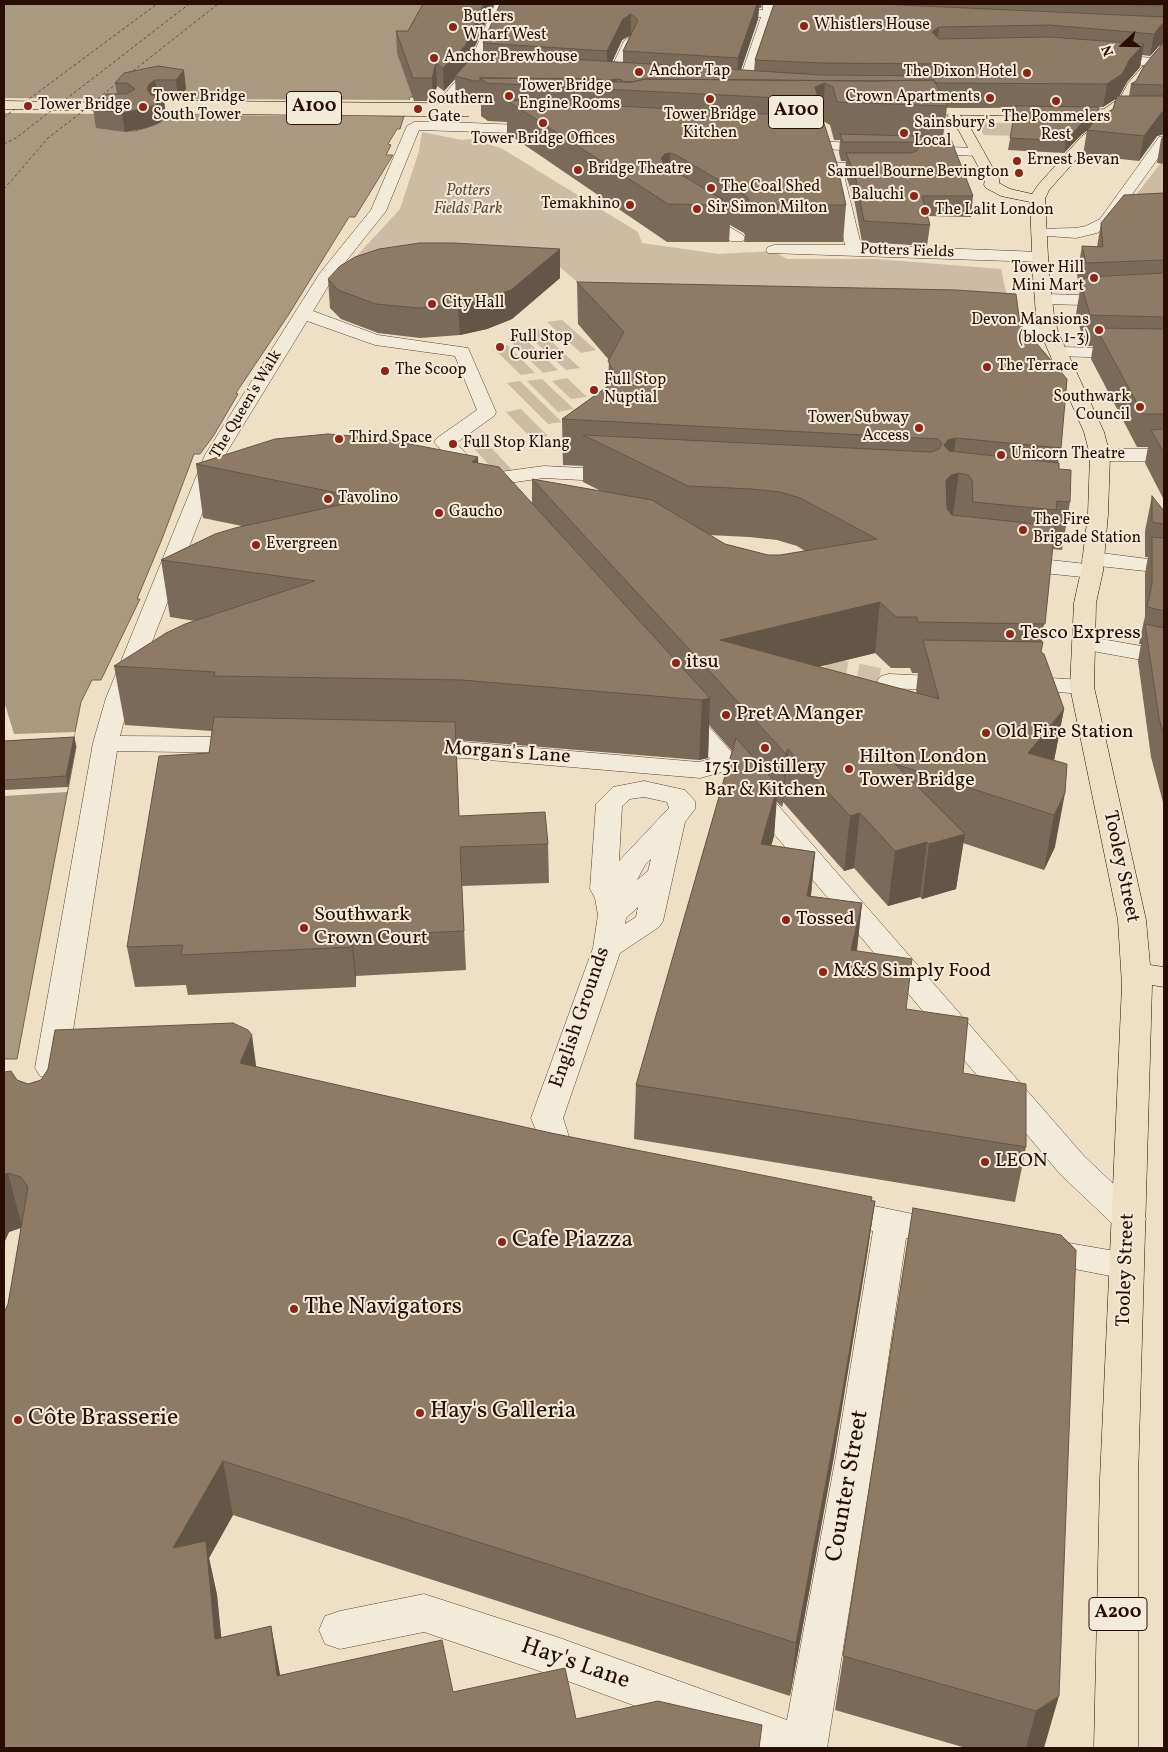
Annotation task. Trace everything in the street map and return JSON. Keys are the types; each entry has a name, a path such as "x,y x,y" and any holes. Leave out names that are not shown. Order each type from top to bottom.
{"main road":[{"path":"952,114 965,130 989,173 991,186 996,190 1040,193 1087,139 1103,128 1106,116 1125,100 1134,86 1164,50"},
{"path":"4,105 129,106"},
{"name":"A100","path":"158,107 474,110"},
{"path":"895,113 1106,116 1164,114"},
{"path":"1106,116 1164,120"},
{"name":"Tooley Street","path":"1040,193 1040,257 1049,332 1094,432 1100,455 1099,503 1086,603 1082,687 1132,920 1150,975 1128,1219 1119,1479 1116,1748"}],"street":[{"path":"491,142 432,126 445,101 473,70 502,4"},
{"path":"743,87 768,9"},
{"path":"711,12 768,9 817,17"},
{"path":"629,80 607,79 630,41"},
{"path":"1093,57 1154,62"},
{"path":"473,70 491,72"},
{"path":"943,97 945,106 952,114"},
{"name":"The Queen's Walk","path":"59,1079 106,743 118,698 215,455 328,273 378,211 414,126 432,126"},
{"path":"461,133 480,126 556,130"},
{"path":"824,139 844,200 854,250"},
{"path":"777,143 824,139 899,149 977,152"},
{"path":"1040,232 1076,233 1091,230 1104,222 1164,140"},
{"path":"835,168 902,167"},
{"path":"969,167 989,173"},
{"path":"687,207 737,238"},
{"name":"Potters Fields","path":"774,250 854,250 1040,257"},
{"path":"1044,299 1083,300 1164,296"},
{"path":"302,313 375,340 462,352 486,412 444,442 490,492 544,472 642,477"},
{"path":"974,326 1049,332"},
{"path":"1058,352 1164,354"},
{"path":"1100,455 1164,455"},
{"path":"992,561 1164,567"},
{"path":"1084,643 1164,657"},
{"path":"889,681 1082,687"},
{"path":"669,697 727,762 1072,1165 1128,1219"},
{"path":"106,743 265,746"},
{"name":"Morgan's Lane","path":"395,748 465,750 700,770 727,762"},
{"name":"English Grounds","path":"551,1144 547,1118 607,948 611,906 633,861 682,810 682,801 676,796 665,792 644,789 622,793 609,804 604,889 611,906"},
{"path":"607,948 649,921 673,820"},
{"path":"611,906 661,874"},
{"path":"804,1204 975,1239"},
{"name":"Counter Street","path":"805,1748 855,1456 891,1223"},
{"path":"1012,1246 1126,1266"},
{"name":"Hay's Lane","path":"340,1630 424,1613 558,1657 805,1748"}],"green space":[{"path":"984,123 1012,123 1020,136 984,135 979,127"},
{"name":"Potters Fields Park","path":"422,132 462,140 469,139 501,148 638,232 642,243 719,254 773,251 787,259 876,259 1001,269 1013,325 581,285 554,262 340,274 400,209 419,151"},
{"path":"1164,159 1164,214 1125,209"},
{"path":"562,320 596,350 581,353 547,322"},
{"path":"537,328 580,368 566,370 523,331"},
{"path":"523,337 558,370 543,373 508,339"},
{"path":"507,345 535,373 521,375 493,348"},
{"path":"567,378 586,397 571,399 552,381"},
{"path":"542,379 574,409 558,412 527,381"},
{"path":"520,381 562,422 548,424 507,383"},
{"path":"521,409 548,436 532,439 506,412"},
{"path":"487,443 513,471 497,474 472,446"}],"shaded area":[{"path":"4,4 432,4 417,97 410,97 400,129 397,129 388,144 391,145 386,155 393,155 355,217 349,217 289,314 236,393 238,394 214,435 200,454 194,454 137,599 140,599 101,680 92,680 81,702 74,737 76,747 17,1059 4,1059","holes":["177,88 180,97 161,122 135,131 114,130"]}],"pier":[{"path":"4,98 123,99 110,114 4,113"},
{"path":"175,99 411,100 406,116 163,115"},
{"path":"4,701 14,734 75,732 74,737 17,740 20,751 76,747 67,792 4,796"}],"building":[{"path":"423,4 484,4 465,46 443,68 436,63 432,78 413,78 396,31 408,31"},
{"path":"500,4 757,4 738,58 623,51 638,20 631,14 623,19 607,51 483,43"},
{"path":"774,4 878,4 1164,17 1164,23 1154,34 1050,25 939,27 932,32 939,39 1050,37 1144,44 1130,59 1122,74 1107,84 935,83 934,80 645,79 623,82 617,79 604,81 597,79 480,78 480,81 474,81 455,76 476,53 822,75 945,76 953,71 945,64 822,63 755,60"},
{"path":"1119,4 1164,4 1164,6"},
{"path":"1164,42 1164,85 1131,84 1136,81 1144,66"},
{"path":"158,66 184,70 176,80 155,80 149,84 147,89 151,95 163,97 156,105 122,113 93,109 106,94 126,94 135,89 127,83 115,83 124,73"},
{"path":"480,78 597,79 608,82 632,82 645,79 934,80 947,106 837,102 833,87 825,83 815,87 819,100 487,83"},
{"path":"1117,96 1164,96 1164,111 1144,136 1087,130 1097,119 1113,109"},
{"path":"506,100 822,117 837,164 846,205 746,205 749,200 746,196 670,153 665,154 661,158 664,164 731,205 668,204"},
{"path":"1016,106 1099,107 1097,113 1082,123 1066,141 1010,138"},
{"path":"840,134 950,137 973,196 922,196 930,225 864,221 856,179 846,153 910,153 917,151 919,146 910,142 843,142"},
{"path":"1164,193 1164,260 1086,263 1082,246 1103,247 1101,223 1124,195"},
{"path":"420,243 560,249 511,290 486,299 458,305 419,308 376,304 338,290 328,279 340,266 355,257 379,249"},
{"path":"1164,273 1164,317 1090,315 1081,284 1084,282 1083,279 1089,277"},
{"path":"577,282 956,290 1016,294 1020,324 1067,379 1061,448 956,438 948,440 944,445 949,451 1059,463 1059,469 1071,470 1070,502 1057,501 1056,510 973,502 972,480 968,475 959,473 951,475 946,480 947,509 952,515 1055,526 1045,624 918,622 917,617 896,617 880,602 720,640 939,699 923,640 1043,642 1041,652 1044,654 1064,709 1028,753 1067,764 1065,793 1054,815 895,764 965,834 895,851 860,813 850,816 788,749 786,754 532,479 652,500 725,544 768,555 780,555 877,539 800,498 780,492 688,486 583,435 931,452 939,449 942,443 938,439 562,419 618,379 608,361 624,332"},
{"path":"1096,328 1164,329 1164,414 1143,414"},
{"path":"1164,429 1164,453 1151,430"},
{"path":"328,434 378,438 478,457 472,462 499,467 710,698 702,700 462,680 214,676 215,672 114,666 166,633 185,624 315,581 161,560 215,534 235,528 367,499 196,464 275,439"},
{"path":"1152,496 1164,511 1164,524 1152,522"},
{"path":"1152,537 1164,538 1164,611 1147,607 1152,584"},
{"path":"1145,624 1164,628 1164,736 1159,718"},
{"name":"Southwark Crown Court","path":"214,717 455,722 459,816 545,812 548,844 460,847 464,931 352,936 352,947 181,955 183,945 127,947 159,756 209,753"},
{"path":"74,737 66,776 4,780 4,741"},
{"path":"736,738 778,785 761,844 815,852 807,896 862,903 851,950 912,959 906,1009 968,1018 963,1073 1026,1084 1026,1147 636,1085"},
{"name":"Hay's Galleria","path":"233,1023 248,1030 252,1035 240,1063 551,1133 872,1197 871,1201 875,1201 841,1401 796,1643 223,1461 173,1548 206,1541 215,1639 271,1626 277,1676 442,1640 453,1692 565,1668 576,1719 658,1701 762,1725 759,1748 4,1748 4,1313 8,1304 28,1187 21,1177 8,1173 4,1175 4,1072 11,1071 17,1080 28,1084 41,1080 48,1069 55,1030"},
{"path":"913,1208 1061,1235 1076,1250 1059,1696 1036,1711 843,1656"}],"ferry route":[{"path":"25,102 157,4"},
{"path":"61,103 189,4"},
{"path":"133,71 218,4"},
{"path":"94,102 116,84"},
{"path":"4,117 16,108"},
{"path":"4,144 16,138 52,110"},
{"path":"4,189 48,138 83,111"}],"tunnel":[{"path":"825,668 889,681"}],"place":[{"name":"Whistlers House","path":"804,26"},
{"name":"Butlers Wharf West","path":"453,27"},
{"name":"Anchor Brewhouse","path":"434,58"},
{"name":"Anchor Tap","path":"639,72"},
{"name":"The Dixon Hotel","path":"1027,73"},
{"name":"Tower Bridge Engine Rooms","path":"509,96"},
{"name":"Crown Apartments","path":"990,98"},
{"name":"Tower Bridge Kitchen","path":"710,99"},
{"name":"The Pommelers Rest","path":"1056,101"},
{"name":"Tower Bridge","path":"28,106"},
{"name":"Tower Bridge South Tower","path":"143,107"},
{"name":"Southern Gate","path":"418,109"},
{"name":"Tower Bridge Offices","path":"543,123"},
{"name":"Sainsbury's Local","path":"904,133"},
{"name":"Ernest Bevan","path":"1017,161"},
{"name":"Bridge Theatre","path":"578,170"},
{"name":"Samuel Bourne Bevington","path":"1019,173"},
{"name":"The Coal Shed","path":"711,188"},
{"name":"Baluchi","path":"914,196"},
{"name":"Temakhino","path":"630,205"},
{"name":"Sir Simon Milton","path":"697,209"},
{"name":"The Lalit London","path":"925,211"},
{"name":"Tower Hill Mini Mart","path":"1094,278"},
{"name":"City Hall","path":"432,304"},
{"name":"Devon Mansions (block 1-3)","path":"1099,330"},
{"name":"Full Stop Courier","path":"500,347"},
{"name":"The Terrace","path":"987,367"},
{"name":"The Scoop","path":"385,371"},
{"name":"Full Stop Nuptial","path":"594,390"},
{"name":"Southwark Council","path":"1140,407"},
{"name":"Tower Subway Access","path":"919,428"},
{"name":"Third Space","path":"339,439"},
{"name":"Full Stop Klang","path":"453,444"},
{"name":"Unicorn Theatre","path":"1001,455"},
{"name":"Tavolino","path":"328,499"},
{"name":"Gaucho","path":"439,513"},
{"name":"The Fire Brigade Station","path":"1023,530"},
{"name":"Evergreen","path":"256,545"},
{"name":"Tesco Express","path":"1010,634"},
{"name":"itsu","path":"676,663"},
{"name":"Pret A Manger","path":"726,715"},
{"name":"Old Fire Station","path":"986,733"},
{"name":"1751 Distillery Bar & Kitchen","path":"765,748"},
{"name":"Hilton London Tower Bridge","path":"849,769"},
{"name":"Tossed","path":"786,920"},
{"name":"Southwark Crown Court","path":"304,928"},
{"name":"M&S Simply Food","path":"823,972"},
{"name":"LEON","path":"985,1162"},
{"name":"Cafe Piazza","path":"502,1242"},
{"name":"The Navigators","path":"294,1309"},
{"name":"Hay's Galleria","path":"420,1413"},
{"name":"Côte Brasserie","path":"18,1420"}]}
